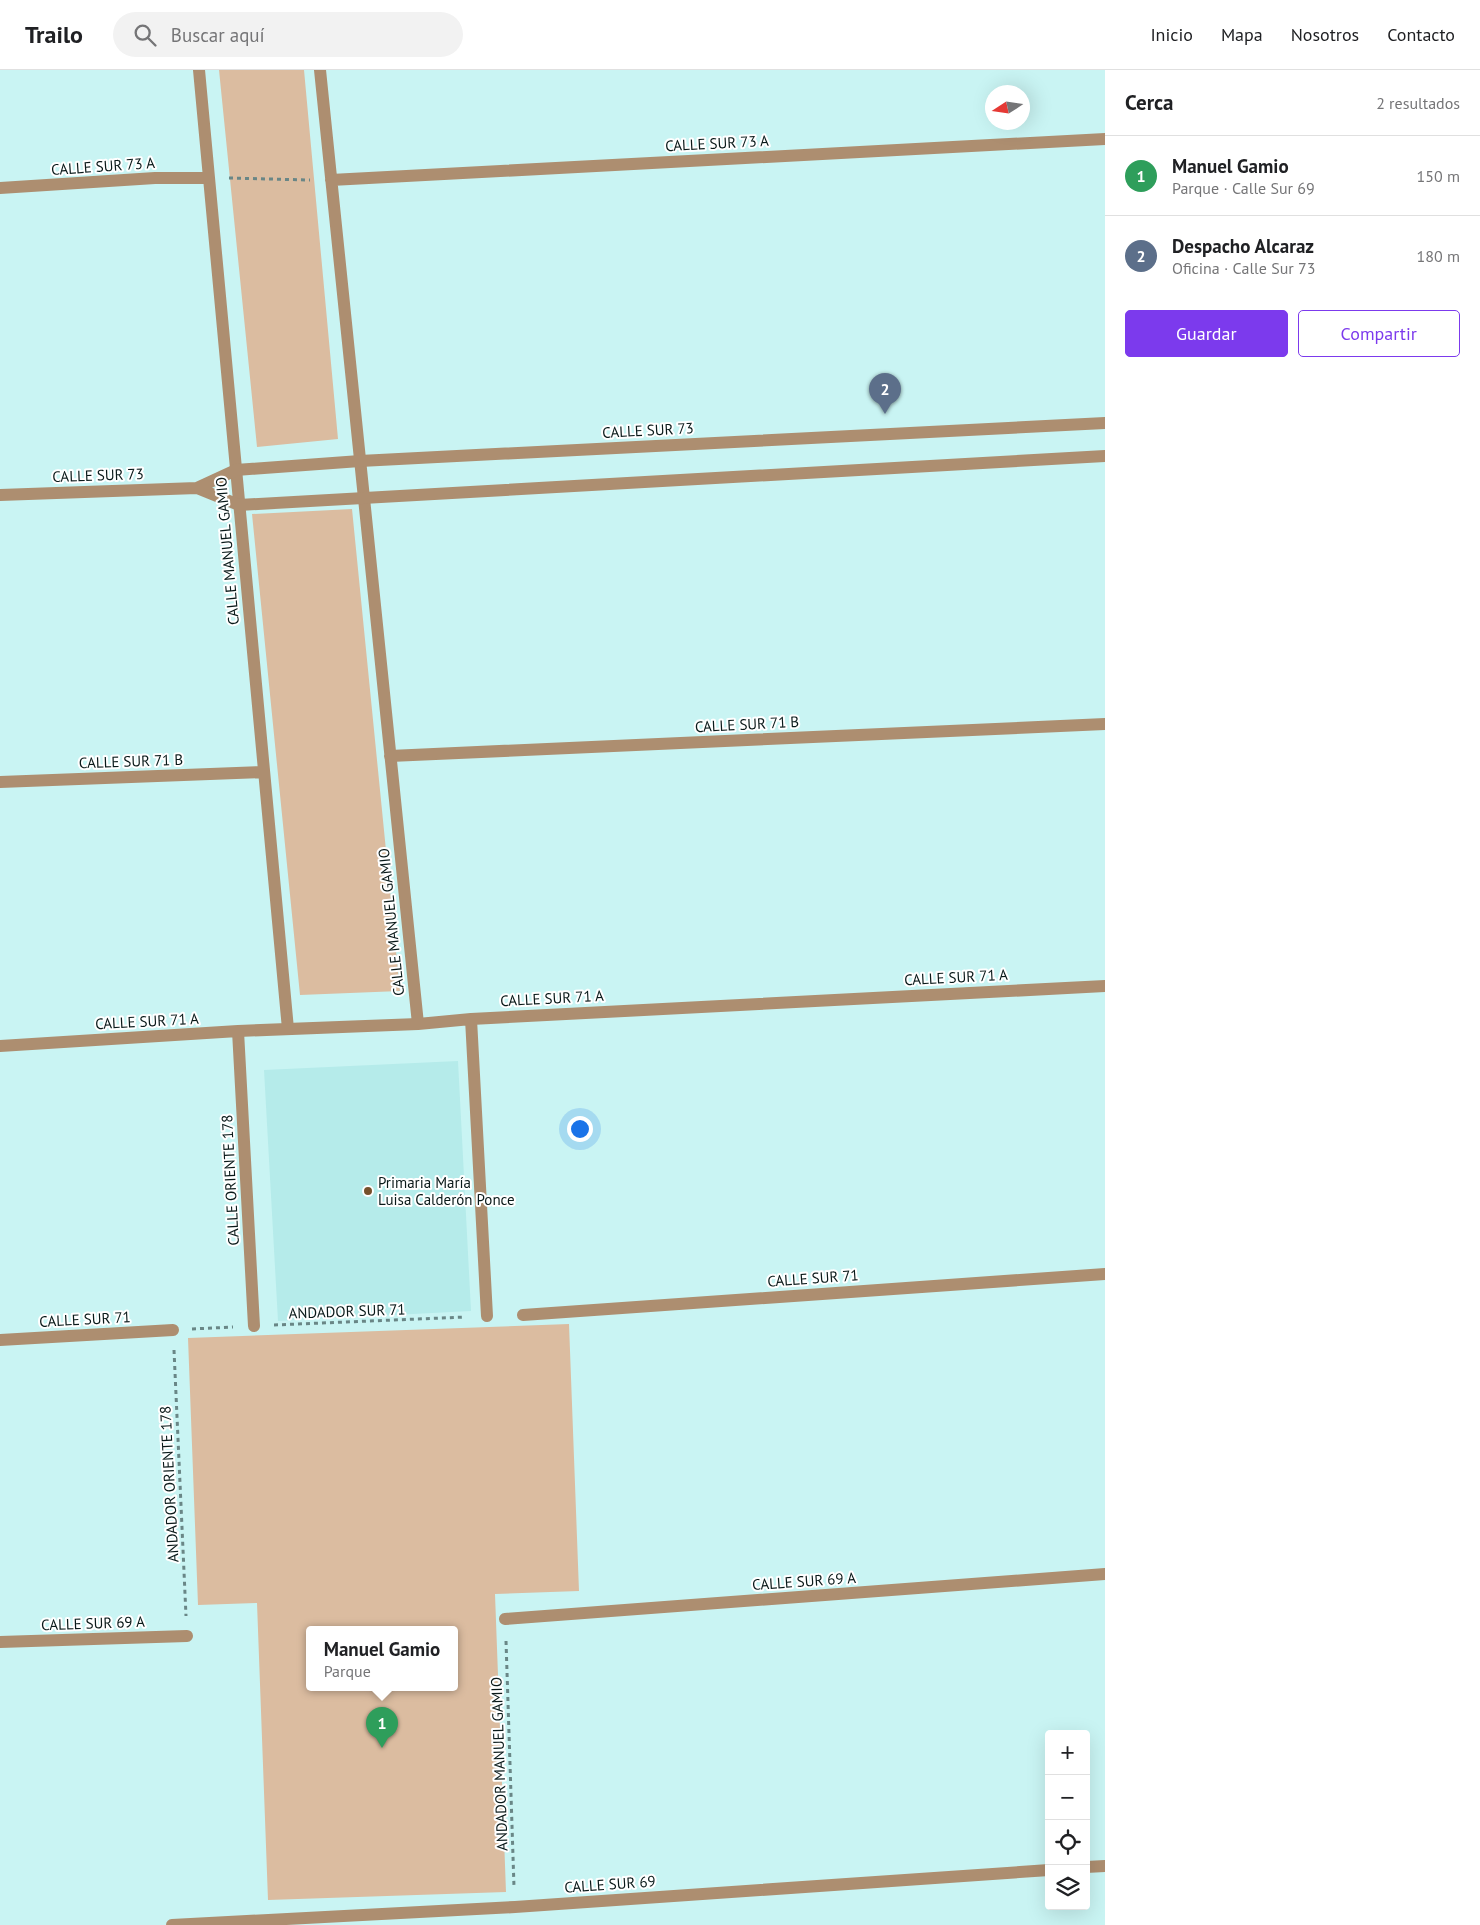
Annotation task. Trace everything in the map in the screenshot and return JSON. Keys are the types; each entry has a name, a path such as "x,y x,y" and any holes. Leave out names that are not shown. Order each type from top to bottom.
{"street":[{"name":"CALLE MANUEL GAMIO","path":"198,70 288,1029"},
{"name":"CALLE MANUEL GAMIO","path":"320,70 418,1024"},
{"name":"CALLE SUR 73 A","path":"331,180 1105,139"},
{"name":"CALLE SUR 73 A","path":"0,188 155,178 208,178"},
{"name":"CALLE SUR 73","path":"0,495 197,488 236,470 360,461 1105,423"},
{"name":"CALLE SUR 73","path":"197,488 239,505 1105,456"},
{"name":"CALLE SUR 71 B","path":"390,756 1105,724"},
{"name":"CALLE SUR 71 B","path":"0,782 264,772"},
{"name":"CALLE SUR 71 A","path":"0,1046 238,1031 418,1024 471,1019 1105,986"},
{"path":"471,1019 487,1316"},
{"name":"CALLE ORIENTE 178","path":"238,1031 254,1326"},
{"name":"CALLE SUR 71","path":"523,1315 1105,1274"},
{"name":"CALLE SUR 71","path":"0,1340 173,1330"},
{"name":"CALLE SUR 69 A","path":"505,1619 1105,1574"},
{"name":"CALLE SUR 69 A","path":"0,1642 187,1636"},
{"path":"1090,1867 1105,1866"},
{"name":"CALLE SUR 69","path":"172,1925 515,1907 1045,1870"}],"path":[{"path":"208,178 331,180"},
{"name":"ANDADOR SUR 71","path":"173,1330 487,1316"},
{"name":"ANDADOR ORIENTE 178","path":"173,1330 187,1636"},
{"name":"ANDADOR MANUEL GAMIO","path":"505,1619 515,1907"}],"shaded area":[{"path":"219,70 304,70 338,439 257,447"},
{"path":"352,509 400,991 300,995 252,514"},
{"name":"Primaria María Luisa Calderón Ponce","path":"458,1061 471,1311 278,1321 264,1070"},
{"path":"569,1324 579,1591 495,1594 506,1892 268,1900 257,1603 198,1605 188,1338"}],"place":[{"name":"Despacho Alcaraz","path":"885,414"},
{"name":"Primaria María Luisa Calderón Ponce","path":"368,1191"},
{"name":"Manuel Gamio","path":"382,1748"}]}
